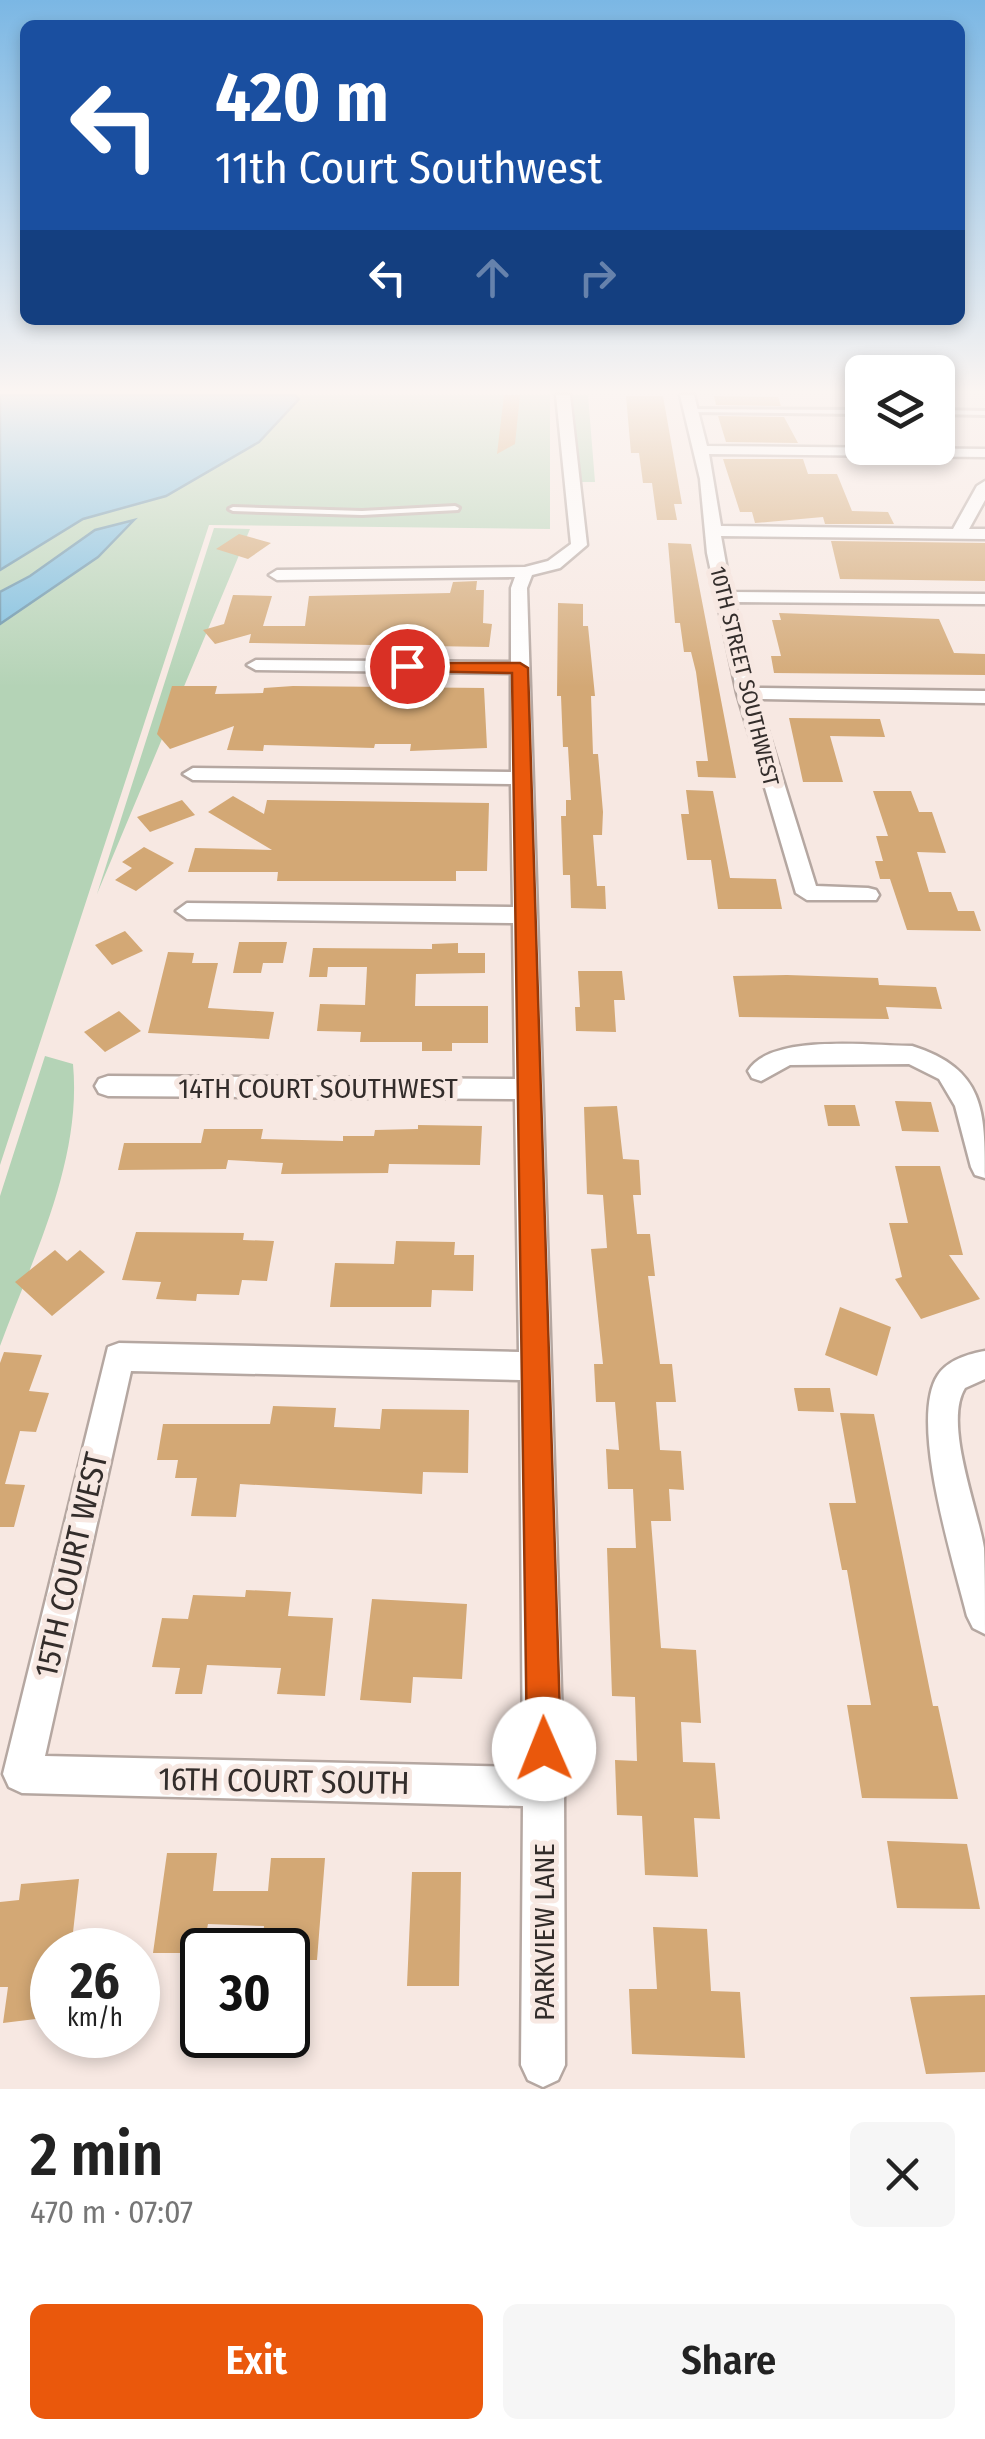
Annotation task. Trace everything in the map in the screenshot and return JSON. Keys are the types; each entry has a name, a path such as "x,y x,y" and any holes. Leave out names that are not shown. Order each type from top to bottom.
{"street":[{"path":"276,575 525,572 554,564 579,545 573,492"},
{"name":"10TH STREET SOUTHWEST","path":"709,492 712,532 746,694 768,777 807,893 868,894"},
{"path":"958,534 981,492"},
{"path":"712,532 985,534"},
{"name":"PARKVIEW LANE","path":"525,572 520,588 520,668 527,1089 546,1787 543,2065"},
{"path":"725,597 985,600"},
{"path":"256,665 520,668"},
{"path":"746,694 985,697"},
{"path":"193,774 524,778"},
{"path":"187,911 526,915"},
{"path":"761,1071 784,1056 912,1056 948,1072 968,1104 985,1167"},
{"name":"14TH COURT SOUTHWEST","path":"108,1086 527,1089"},
{"name":"15TH COURT WEST","path":"22,1774 119,1357 534,1366"},
{"path":"976,1366 946,1389 941,1426 985,1616"},
{"name":"16TH COURT SOUTH","path":"22,1774 546,1787"}],"lane":[{"path":"233,510 362,513 455,508"}],"green space":[{"path":"0,492 550,492 550,529 209,525 0,1165"},
{"path":"214,528 250,529 97,894"},
{"path":"45,1056 73,1064 70,1136 52,1208 0,1346 0,1196"}],"water":[{"path":"0,492 172,492 83,519 0,570"},
{"path":"134,520 98,557 0,624 0,592 95,530"}],"building":[{"path":"653,492 680,492 682,504 674,504 677,520 657,520"},
{"path":"734,492 844,492 852,511 888,512 894,524 825,524 823,517 755,523 752,512 740,512"},
{"path":"239,534 271,543 248,559 216,549"},
{"path":"831,541 985,543 985,581 840,579"},
{"path":"668,543 691,544 736,778 698,777 696,761 708,761 696,672 691,652 684,652 680,623 675,623"},
{"path":"477,581 476,590 484,590 483,623 492,624 489,647 249,643 251,634 215,644 203,630 224,624 233,595 272,596 263,626 305,626 309,596 450,593 453,582"},
{"path":"558,603 583,604 583,626 588,626 595,696 591,696 593,754 598,754 603,812 602,835 593,835 597,886 605,886 606,909 571,908 570,875 563,875 561,816 566,816 566,800 571,800 568,747 563,747 561,696 557,696"},
{"path":"779,613 939,619 954,653 985,654 985,675 774,673 771,656 781,656 772,620 781,620"},
{"path":"172,686 217,686 215,694 263,693 264,688 293,686 484,688 487,748 410,751 411,744 375,744 374,748 264,745 263,751 227,750 234,726 170,749 157,734"},
{"path":"789,718 880,719 885,737 830,736 843,782 803,782"},
{"path":"686,790 713,791 730,878 776,879 782,909 718,909 711,860 687,860 681,814 689,814"},
{"path":"873,791 911,791 919,812 932,812 946,853 917,852 929,892 951,892 958,911 974,911 981,931 907,930 890,879 880,879 875,861 883,861 876,836 888,836"},
{"path":"233,796 264,814 267,800 489,803 487,871 456,871 456,881 277,881 278,872 188,872 195,848 272,850 208,812"},
{"path":"182,800 195,815 150,832 137,817"},
{"path":"144,847 174,863 136,891 115,880 132,868 122,862"},
{"path":"125,931 143,951 112,965 95,945"},
{"path":"239,942 287,942 283,963 263,963 261,973 233,973"},
{"path":"458,943 458,953 485,953 485,973 416,974 415,1006 488,1006 488,1043 452,1043 452,1051 422,1051 422,1042 360,1042 361,1032 317,1031 320,1004 365,1005 367,967 328,967 327,977 309,977 313,948 432,949 432,944"},
{"path":"168,952 194,953 192,963 218,963 208,1008 274,1012 269,1039 148,1033"},
{"path":"578,971 622,971 625,1000 614,1000 616,1032 576,1031 575,1007 580,1007"},
{"path":"733,976 878,978 879,985 936,987 942,1009 886,1007 889,1019 739,1017"},
{"path":"119,1011 141,1031 105,1052 84,1032"},
{"path":"895,1101 931,1102 939,1132 902,1131"},
{"path":"824,1105 855,1105 860,1126 828,1126"},
{"path":"617,1106 623,1159 639,1160 641,1195 633,1195 637,1234 650,1234 655,1276 648,1276 660,1364 672,1364 676,1402 656,1402 660,1450 681,1451 684,1490 669,1489 671,1521 651,1521 661,1648 696,1650 701,1723 681,1722 683,1762 715,1763 720,1819 694,1818 698,1877 645,1875 642,1816 617,1815 615,1760 637,1761 635,1697 612,1696 607,1548 636,1548 633,1489 608,1489 606,1449 619,1450 615,1402 596,1402 594,1364 603,1364 591,1249 607,1248 603,1195 587,1194 584,1107"},
{"path":"418,1125 482,1126 480,1165 389,1164 388,1173 281,1174 283,1163 228,1160 226,1169 118,1170 124,1143 201,1143 204,1129 263,1129 261,1139 343,1141 343,1136 374,1136 375,1130 418,1129"},
{"path":"895,1166 940,1166 963,1255 949,1255 980,1299 921,1319 895,1279 902,1277 889,1223 908,1223"},
{"path":"136,1232 244,1233 243,1240 274,1241 267,1281 242,1280 239,1295 197,1294 196,1301 156,1299 161,1282 122,1280"},
{"path":"396,1241 455,1242 454,1255 474,1255 473,1291 432,1290 431,1307 330,1307 335,1263 394,1264"},
{"path":"55,1250 67,1261 80,1250 105,1272 52,1316 15,1282"},
{"path":"840,1307 891,1327 877,1376 825,1355"},
{"path":"4,1352 42,1355 29,1391 49,1393 36,1432 20,1431 5,1484 25,1485 14,1527 0,1527 0,1363"},
{"path":"794,1388 830,1388 834,1412 798,1411"},
{"path":"273,1406 336,1408 334,1427 380,1429 382,1409 469,1410 468,1473 423,1472 422,1494 240,1484 236,1517 191,1516 197,1478 175,1478 178,1460 157,1460 163,1424 270,1424"},
{"path":"840,1413 874,1414 933,1706 938,1706 958,1799 862,1798 847,1705 871,1705 847,1570 842,1570 829,1503 856,1503"},
{"path":"246,1590 291,1592 288,1616 333,1618 325,1696 277,1694 281,1668 207,1665 202,1694 175,1694 180,1668 152,1667 162,1618 188,1619 193,1595 245,1597"},
{"path":"372,1599 467,1604 462,1679 413,1677 411,1703 360,1700"},
{"path":"887,1841 967,1844 980,1909 897,1908"},
{"path":"167,1853 217,1853 213,1891 268,1891 271,1858 325,1858 317,1960 310,1960 310,1928 208,1924 207,1928 180,1928 180,1953 160,1953 160,1928 156,1928"},
{"path":"412,1872 461,1872 459,1986 407,1986"},
{"path":"79,1879 73,1928 30,1928 30,2020 3,2023 8,1987 0,1987 0,1902 19,1900 21,1884"},
{"path":"653,1927 707,1929 711,1991 740,1992 745,2058 632,2054 629,1989 657,1989"},
{"path":"985,1995 985,2072 926,2074 910,1997"}],"route":[{"path":"407,666 520,668 544,1749"}]}
